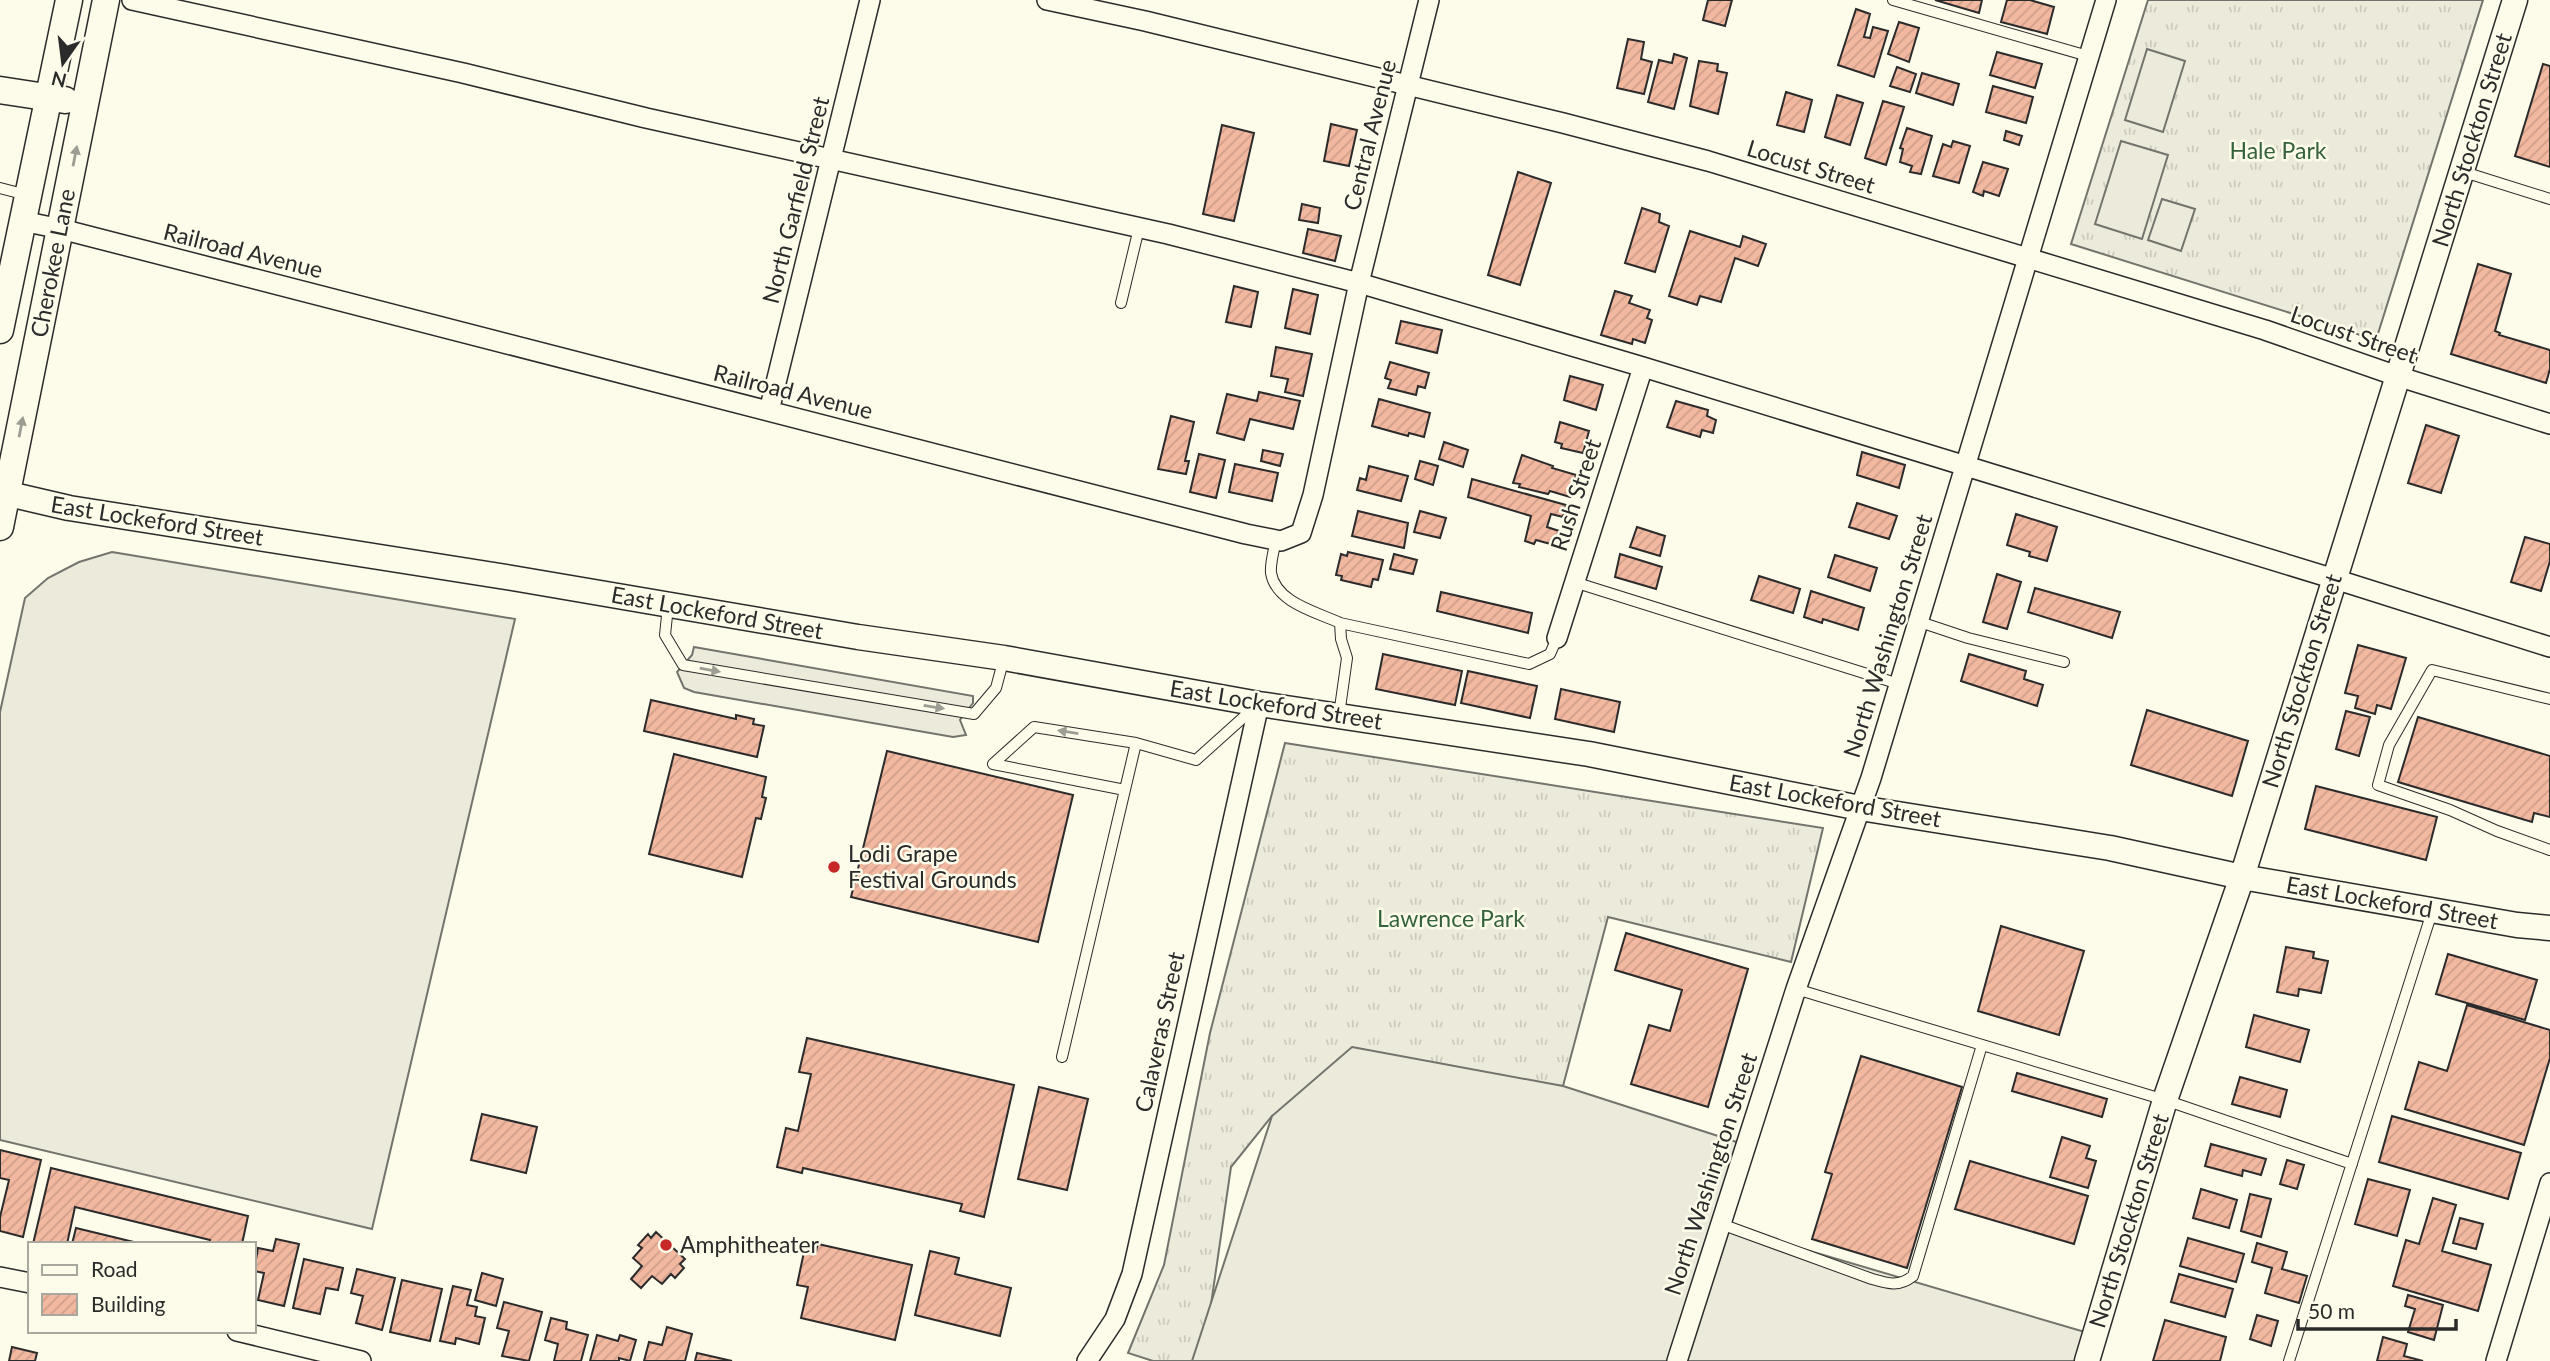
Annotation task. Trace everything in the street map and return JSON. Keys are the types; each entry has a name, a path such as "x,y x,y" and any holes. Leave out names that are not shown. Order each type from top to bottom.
{"main road":[{"name":"Cherokee Lane","path":"0,330 3,293 22,221 69,0"},
{"name":"Cherokee Lane","path":"0,527 4,493 61,229 106,0"},
{"path":"0,90 84,104"}],"street":[{"path":"132,0 1139,228 1359,283 2334,578 2550,647"},
{"name":"North Garfield Street","path":"769,411 870,0"},
{"name":"Locust Street","path":"1047,0 1408,85 1708,161 2265,330 2397,376 2550,424"},
{"name":"Central Avenue","path":"1359,283 1429,0"},
{"name":"North Washington Street","path":"1677,1361 1796,989 1860,808 2106,0"},
{"name":"North Stockton Street","path":"2087,1361 2165,1100 2242,877 2515,0"},
{"name":"Railroad Avenue","path":"22,221 1276,540"},
{"path":"1276,540 1281,541 1301,533 1313,495 1359,283"},
{"name":"Rush Street","path":"1557,638 1643,367"},
{"name":"East Lockeford Street","path":"4,493 69,508 1004,658 1259,704 1589,754 1860,808 2110,848 2242,877 2432,911 2550,928"},
{"name":"Calaveras Street","path":"1087,1361 1115,1319 1132,1274 1259,704"},
{"path":"2496,1361 2550,1183"},
{"path":"0,1277 28,1283"},
{"path":"245,1333 361,1361"}],"lane":[{"path":"1893,0 2088,56"},
{"path":"2462,171 2550,199"},
{"path":"0,188 27,195"},
{"path":"1121,303 1139,228"},
{"path":"1276,540 1271,572 1276,588 1289,599 1340,622 1529,664 1550,654 1557,638"},
{"path":"1574,582 1899,684"},
{"path":"668,605 665,635 682,665 974,714 996,688 1004,658"},
{"path":"1917,621 1968,638 2064,662"},
{"path":"1338,716 1347,657 1340,622"},
{"path":"2550,699 2431,670 2389,744 2378,785 2550,850"},
{"path":"1125,790 993,764 1034,727 1136,743 1196,760 1259,704"},
{"path":"1062,1056 1136,743"},
{"path":"2289,1361 2432,911"},
{"path":"1796,989 2165,1100 2352,1164"},
{"path":"1721,1224 1872,1279 1892,1284 1903,1283 1913,1276 1982,1045"}],"green space":[{"name":"Hale Park","path":"2148,0 2483,0 2376,340 2071,244"},
{"path":"2147,49 2185,61 2163,132 2125,120"},
{"path":"2121,141 2168,155 2142,239 2095,224"},
{"path":"2162,199 2195,209 2181,251 2148,240"},
{"name":"Lawrence Park","path":"1285,743 1823,828 1791,962 1608,917 1563,1086 1526,1083 1272,1116 1231,1167 1208,1325 1193,1361 1153,1361 1128,1353 1164,1265 1210,1033"},
{"path":"1352,1047 1563,1086 1746,1145 1725,1226 2095,1335 2087,1361 1192,1361 1272,1116"}],"shaded area":[{"path":"112,552 515,619 372,1229 0,1140 0,712 25,598 48,578 79,562"},
{"path":"694,647 973,696 973,703 960,720 966,735 953,737 694,692 684,688 677,672 692,655"}],"building":[{"path":"1708,0 1732,0 1725,26 1703,20"},
{"path":"1935,0 1982,0 1979,13"},
{"path":"2007,0 2030,0 2054,7 2047,34 2001,22"},
{"path":"1856,9 1870,14 1864,37 1870,38 1873,27 1888,31 1874,77 1838,65"},
{"path":"1899,22 1919,28 1909,62 1888,54"},
{"path":"1628,39 1644,42 1641,59 1652,62 1644,94 1617,88"},
{"path":"1997,52 2042,64 2035,88 1990,75"},
{"path":"1674,54 1687,58 1674,109 1648,102 1659,60 1672,63"},
{"path":"1699,61 1718,64 1717,71 1727,73 1718,114 1690,106"},
{"path":"2543,64 2550,66 2550,167 2515,156"},
{"path":"1897,67 1916,74 1910,92 1890,86"},
{"path":"1922,73 1959,84 1953,105 1916,93"},
{"path":"1993,86 2033,97 2026,123 1986,112"},
{"path":"1786,92 1812,100 1804,132 1777,125"},
{"path":"1837,95 1863,103 1850,145 1825,137"},
{"path":"1883,101 1904,107 1886,165 1865,158"},
{"path":"1331,124 1357,130 1349,166 1324,161"},
{"path":"1222,125 1254,133 1234,221 1203,214"},
{"path":"1907,128 1932,136 1921,174 1910,172 1912,166 1900,162 1903,149 1900,148"},
{"path":"2006,131 2022,136 2019,145 2004,140"},
{"path":"1953,141 1970,146 1959,183 1933,176 1943,144 1951,147"},
{"path":"1983,162 2008,169 1999,196 1984,191 1983,196 1973,192"},
{"path":"1518,172 1551,183 1520,285 1488,275"},
{"path":"1302,204 1320,208 1318,223 1299,220"},
{"path":"1642,208 1660,214 1659,222 1669,226 1655,272 1625,263"},
{"path":"1308,229 1341,236 1335,261 1303,253"},
{"path":"1690,231 1740,247 1743,236 1766,244 1758,266 1735,258 1721,302 1700,296 1697,305 1669,296"},
{"path":"2478,264 2511,274 2495,331 2500,333 2499,335 2550,350 2550,369 2546,383 2451,354"},
{"path":"1234,286 1258,292 1251,327 1226,322"},
{"path":"1293,289 1318,295 1310,334 1285,328"},
{"path":"1615,291 1632,296 1629,303 1650,310 1647,318 1652,320 1645,343 1633,339 1632,344 1601,335"},
{"path":"1401,321 1442,330 1437,353 1396,343"},
{"path":"1276,347 1312,354 1303,396 1285,392 1288,379 1271,376"},
{"path":"1390,362 1429,373 1425,388 1418,386 1416,395 1388,388 1391,380 1385,378"},
{"path":"1570,376 1603,385 1596,410 1564,400"},
{"path":"1259,392 1300,401 1293,429 1250,419 1244,440 1217,433 1227,394 1257,401"},
{"path":"1379,399 1430,413 1424,437 1409,433 1408,436 1372,426"},
{"path":"1676,401 1708,410 1707,416 1716,420 1713,433 1702,430 1700,437 1667,427"},
{"path":"1171,416 1194,422 1185,461 1189,461 1186,474 1158,469"},
{"path":"1560,422 1589,431 1583,453 1561,448 1562,444 1555,442"},
{"path":"2426,425 2459,436 2441,493 2408,483"},
{"path":"1444,442 1468,450 1463,467 1439,459"},
{"path":"1263,450 1283,454 1280,466 1261,461"},
{"path":"1862,452 1905,465 1899,488 1857,475"},
{"path":"1199,454 1225,460 1216,498 1190,492"},
{"path":"1522,455 1576,475 1570,497 1519,487 1520,484 1513,483"},
{"path":"1420,461 1438,466 1433,485 1415,479"},
{"path":"1235,464 1278,473 1272,501 1229,492"},
{"path":"1369,466 1408,476 1401,501 1357,490 1360,478 1366,480"},
{"path":"1472,479 1566,505 1563,517 1551,514 1547,527 1559,531 1554,545 1536,540 1534,544 1525,541 1531,516 1468,497"},
{"path":"1857,503 1897,516 1889,539 1849,527"},
{"path":"1358,511 1408,523 1404,548 1352,536"},
{"path":"1420,511 1446,518 1440,538 1414,532"},
{"path":"2016,514 2057,527 2047,561 2007,545"},
{"path":"1637,527 1665,536 1660,556 1630,547"},
{"path":"2525,537 2550,544 2550,561 2541,591 2511,582"},
{"path":"1348,552 1383,560 1378,580 1373,579 1371,587 1341,580 1342,576 1336,575 1341,554 1347,556"},
{"path":"1394,554 1417,560 1413,574 1390,569"},
{"path":"1620,554 1662,567 1656,589 1615,577"},
{"path":"1835,555 1877,568 1870,591 1828,577"},
{"path":"1997,574 2021,582 2007,629 1983,622"},
{"path":"1759,576 1800,589 1793,613 1751,600"},
{"path":"2035,588 2120,612 2112,638 2028,612"},
{"path":"1811,591 1864,608 1858,630 1823,619 1822,623 1804,617"},
{"path":"1441,592 1532,613 1528,633 1437,611"},
{"path":"2358,645 2406,658 2391,709 2377,705 2375,714 2355,708 2358,696 2345,693"},
{"path":"1383,654 1462,671 1455,705 1376,689"},
{"path":"1969,654 2026,671 2024,679 2043,685 2037,706 1961,681"},
{"path":"1468,671 1537,686 1530,718 1461,703"},
{"path":"1561,689 1620,702 1614,732 1555,719"},
{"path":"651,700 736,719 736,715 754,719 753,724 764,726 757,757 644,731"},
{"path":"2147,710 2248,741 2232,796 2131,765"},
{"path":"2346,711 2370,717 2359,756 2336,749"},
{"path":"2418,717 2550,756 2550,817 2534,813 2532,822 2398,782"},
{"path":"887,751 1073,795 1038,942 851,897"},
{"path":"674,754 766,777 762,797 766,798 761,819 756,818 742,877 649,854"},
{"path":"2316,786 2437,817 2426,860 2305,829"},
{"path":"2001,926 2084,951 2059,1035 1978,1011"},
{"path":"1626,933 1748,969 1708,1107 1631,1084 1649,1025 1670,1031 1682,990 1615,970"},
{"path":"2286,947 2314,952 2313,958 2328,961 2321,993 2299,989 2298,996 2277,992"},
{"path":"2448,954 2537,980 2525,1020 2436,994"},
{"path":"2467,1005 2550,1030 2550,1058 2524,1145 2405,1109 2419,1062 2447,1071"},
{"path":"2254,1015 2309,1030 2300,1062 2246,1047"},
{"path":"807,1038 1014,1085 984,1217 960,1211 962,1204 803,1168 802,1173 777,1167 786,1128 798,1131 811,1074 799,1072"},
{"path":"1861,1056 1962,1087 1907,1268 1812,1239 1832,1174 1825,1172"},
{"path":"2017,1073 2107,1099 2102,1117 2012,1091"},
{"path":"2240,1077 2287,1090 2280,1117 2232,1104"},
{"path":"1039,1087 1088,1099 1067,1190 1018,1179"},
{"path":"482,1114 537,1127 526,1173 471,1160"},
{"path":"2392,1116 2521,1153 2508,1199 2379,1162"},
{"path":"2062,1137 2090,1146 2086,1158 2096,1161 2088,1188 2050,1177"},
{"path":"2211,1144 2266,1159 2261,1175 2243,1170 2242,1176 2205,1166"},
{"path":"0,1150 41,1160 23,1237 0,1231 0,1217 9,1180 0,1178"},
{"path":"2287,1160 2304,1165 2297,1189 2280,1184"},
{"path":"1970,1161 2088,1196 2074,1244 1955,1209"},
{"path":"51,1168 248,1216 242,1242 210,1242 75,1207 67,1242 33,1242"},
{"path":"2368,1179 2410,1190 2397,1236 2355,1224"},
{"path":"2201,1189 2237,1200 2229,1228 2193,1218"},
{"path":"2250,1194 2271,1199 2261,1237 2241,1231"},
{"path":"2433,1198 2456,1205 2442,1251 2491,1265 2478,1311 2393,1286 2406,1240 2419,1244"},
{"path":"2460,1218 2483,1224 2476,1249 2453,1243"},
{"path":"76,1228 134,1242 72,1242"},
{"path":"656,1232 685,1259 680,1264 684,1268 675,1278 671,1274 662,1284 652,1276 641,1288 631,1279 642,1266 633,1258 642,1248 638,1245 648,1234 651,1238"},
{"path":"2188,1238 2244,1254 2236,1282 2180,1266"},
{"path":"276,1239 299,1244 284,1306 258,1300 264,1273 256,1271 258,1248 273,1251"},
{"path":"2257,1243 2287,1252 2282,1269 2307,1276 2299,1303 2265,1293 2272,1268 2252,1262"},
{"path":"818,1244 912,1265 895,1340 801,1318 808,1287 797,1285 804,1252 815,1254"},
{"path":"930,1251 959,1258 955,1274 1011,1288 1000,1336 915,1315"},
{"path":"304,1259 343,1268 338,1290 326,1288 320,1314 293,1308"},
{"path":"357,1269 395,1278 382,1330 356,1323 363,1296 351,1293"},
{"path":"482,1273 503,1279 496,1306 475,1300"},
{"path":"2179,1274 2233,1289 2225,1317 2171,1302"},
{"path":"402,1280 442,1289 430,1341 390,1332"},
{"path":"453,1286 471,1290 467,1305 477,1307 475,1316 485,1318 479,1344 456,1338 455,1344 440,1341"},
{"path":"2408,1295 2443,1305 2434,1340 2408,1332 2415,1309 2405,1306"},
{"path":"504,1302 542,1312 529,1361 502,1356 509,1331 497,1328"},
{"path":"2257,1315 2278,1321 2271,1346 2250,1339"},
{"path":"551,1318 567,1322 566,1329 588,1335 581,1361 554,1361 558,1344 545,1340"},
{"path":"2165,1320 2226,1337 2220,1361 2153,1361"},
{"path":"667,1327 692,1334 685,1361 644,1361 649,1342 662,1345"},
{"path":"597,1335 618,1341 620,1335 636,1340 630,1361 619,1358 619,1361 590,1361"},
{"path":"2383,1337 2407,1344 2404,1356 2423,1361 2377,1361"},
{"path":"12,1347 37,1353 35,1361 9,1361"},
{"path":"697,1353 732,1361 695,1361"}],"place":[{"name":"Lodi Grape Festival Grounds","path":"834,867"},
{"name":"Amphitheater","path":"666,1245"}]}
